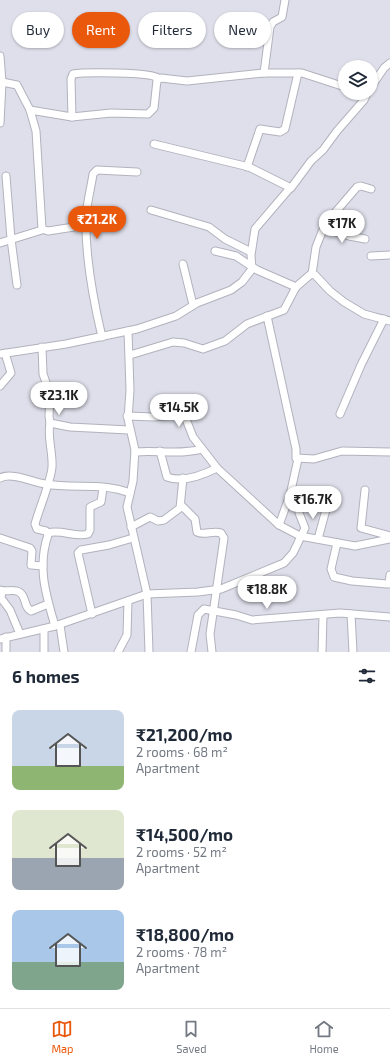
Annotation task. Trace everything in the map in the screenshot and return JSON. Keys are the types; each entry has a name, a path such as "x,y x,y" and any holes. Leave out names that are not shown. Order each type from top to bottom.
{"street":[{"path":"264,73 270,26 273,22 282,17 285,0"},
{"path":"0,56 2,82 0,123"},
{"path":"378,77 384,68 390,63"},
{"path":"72,117 71,78 73,74 153,75 158,78 187,81 264,73 298,73 312,75 338,84"},
{"path":"247,166 260,129 279,132 284,131 288,120 298,73"},
{"path":"30,110 72,117 111,112 150,113 154,108 158,78"},
{"path":"2,82 17,85 30,110 37,140 42,230"},
{"path":"0,386 11,373 3,354 128,331 176,316 193,305 236,287 246,278 252,266 251,252 255,229 290,188 294,187 311,161 323,150 337,131 364,100"},
{"path":"154,144 247,166 290,188"},
{"path":"102,337 94,301 86,225 88,203 95,171 137,172"},
{"path":"6,176 11,239 17,285"},
{"path":"130,355 173,342 184,343 203,349 225,341 247,324 284,310 296,287 312,274 316,247 324,228 333,215 357,187 372,189"},
{"path":"151,210 208,227 225,240 251,252"},
{"path":"0,243 42,230 48,231 86,225"},
{"path":"324,228 349,236 365,239"},
{"path":"215,251 236,256 252,266 296,287"},
{"path":"371,256 390,255"},
{"path":"183,264 193,305"},
{"path":"312,274 344,302 364,314 387,320 361,365 340,414"},
{"path":"267,316 296,451 295,457 298,459 290,495 279,525"},
{"path":"128,331 130,355 128,416 129,430 135,452 133,481 127,507 147,594 149,652"},
{"path":"42,347 43,374 50,394 49,431 52,469 35,524 37,529 48,533 54,531 83,535 88,534 90,530 90,507 102,502 103,488"},
{"path":"128,416 165,417 182,413 193,437 217,468 279,525 300,536 358,546 390,539"},
{"path":"50,423 70,427 129,430"},
{"path":"135,452 188,452 202,449"},
{"path":"160,451 168,477 183,478 199,476 217,468"},
{"path":"298,459 314,459 342,451 390,452"},
{"path":"1,476 47,485 115,488 130,492"},
{"path":"131,527 150,517 158,520 164,520 181,505 183,478"},
{"path":"365,490 362,528 390,536"},
{"path":"6,652 3,638 58,625 147,594 217,590 284,563 291,556 305,526 299,515 299,510 305,496 309,493 314,493"},
{"path":"181,505 195,518 197,532 199,534 214,531 223,535 217,590 210,634 212,652"},
{"path":"318,539 327,506"},
{"path":"48,533 42,566 44,590 48,604 58,625 64,652"},
{"path":"0,538 28,547 32,551 31,565 42,566"},
{"path":"92,614 78,553 81,550 109,545 133,538"},
{"path":"337,543 331,569 334,577 389,584 390,575"},
{"path":"31,554 44,555"},
{"path":"20,634 10,610 0,598 1,591 19,592 23,596 27,608 31,610 48,604"},
{"path":"118,652 127,636 128,601"},
{"path":"191,652 199,613 204,610 252,620 351,614 390,617"},
{"path":"351,614 353,652"},
{"path":"322,652 323,615"},
{"path":"44,629 44,652"}]}
